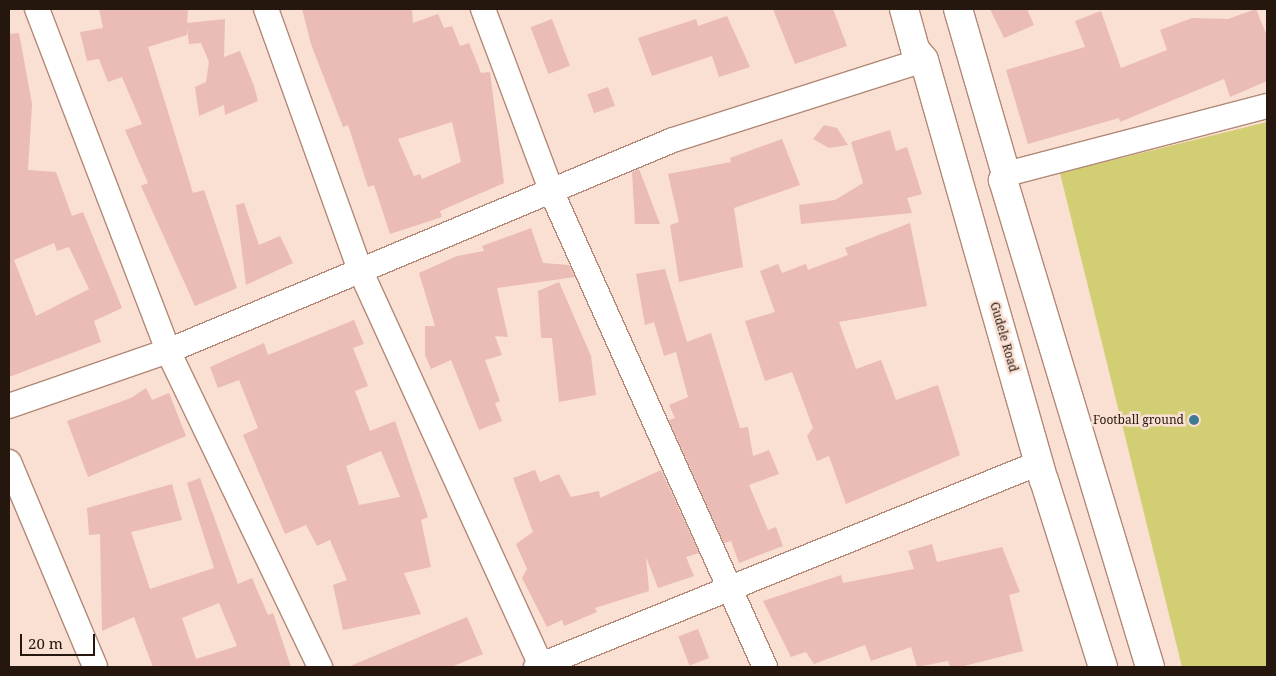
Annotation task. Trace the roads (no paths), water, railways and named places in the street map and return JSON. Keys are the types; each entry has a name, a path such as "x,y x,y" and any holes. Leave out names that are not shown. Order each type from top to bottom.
{"highway":[{"name":"Gudele Road","path":"904,9 915,49 924,60 1039,463 1103,667"},
{"path":"958,9 1006,174 1003,180 1150,667"}],"street":[{"path":"37,9 168,350 320,667"},
{"path":"266,9 360,270 540,667 1039,463"},
{"path":"483,9 552,193 765,667"},
{"path":"9,406 168,350 552,193 672,140 924,60"},
{"path":"1006,174 1267,106"},
{"path":"9,462 95,667"}],"place":[{"name":"Football ground","path":"1194,420"}]}
